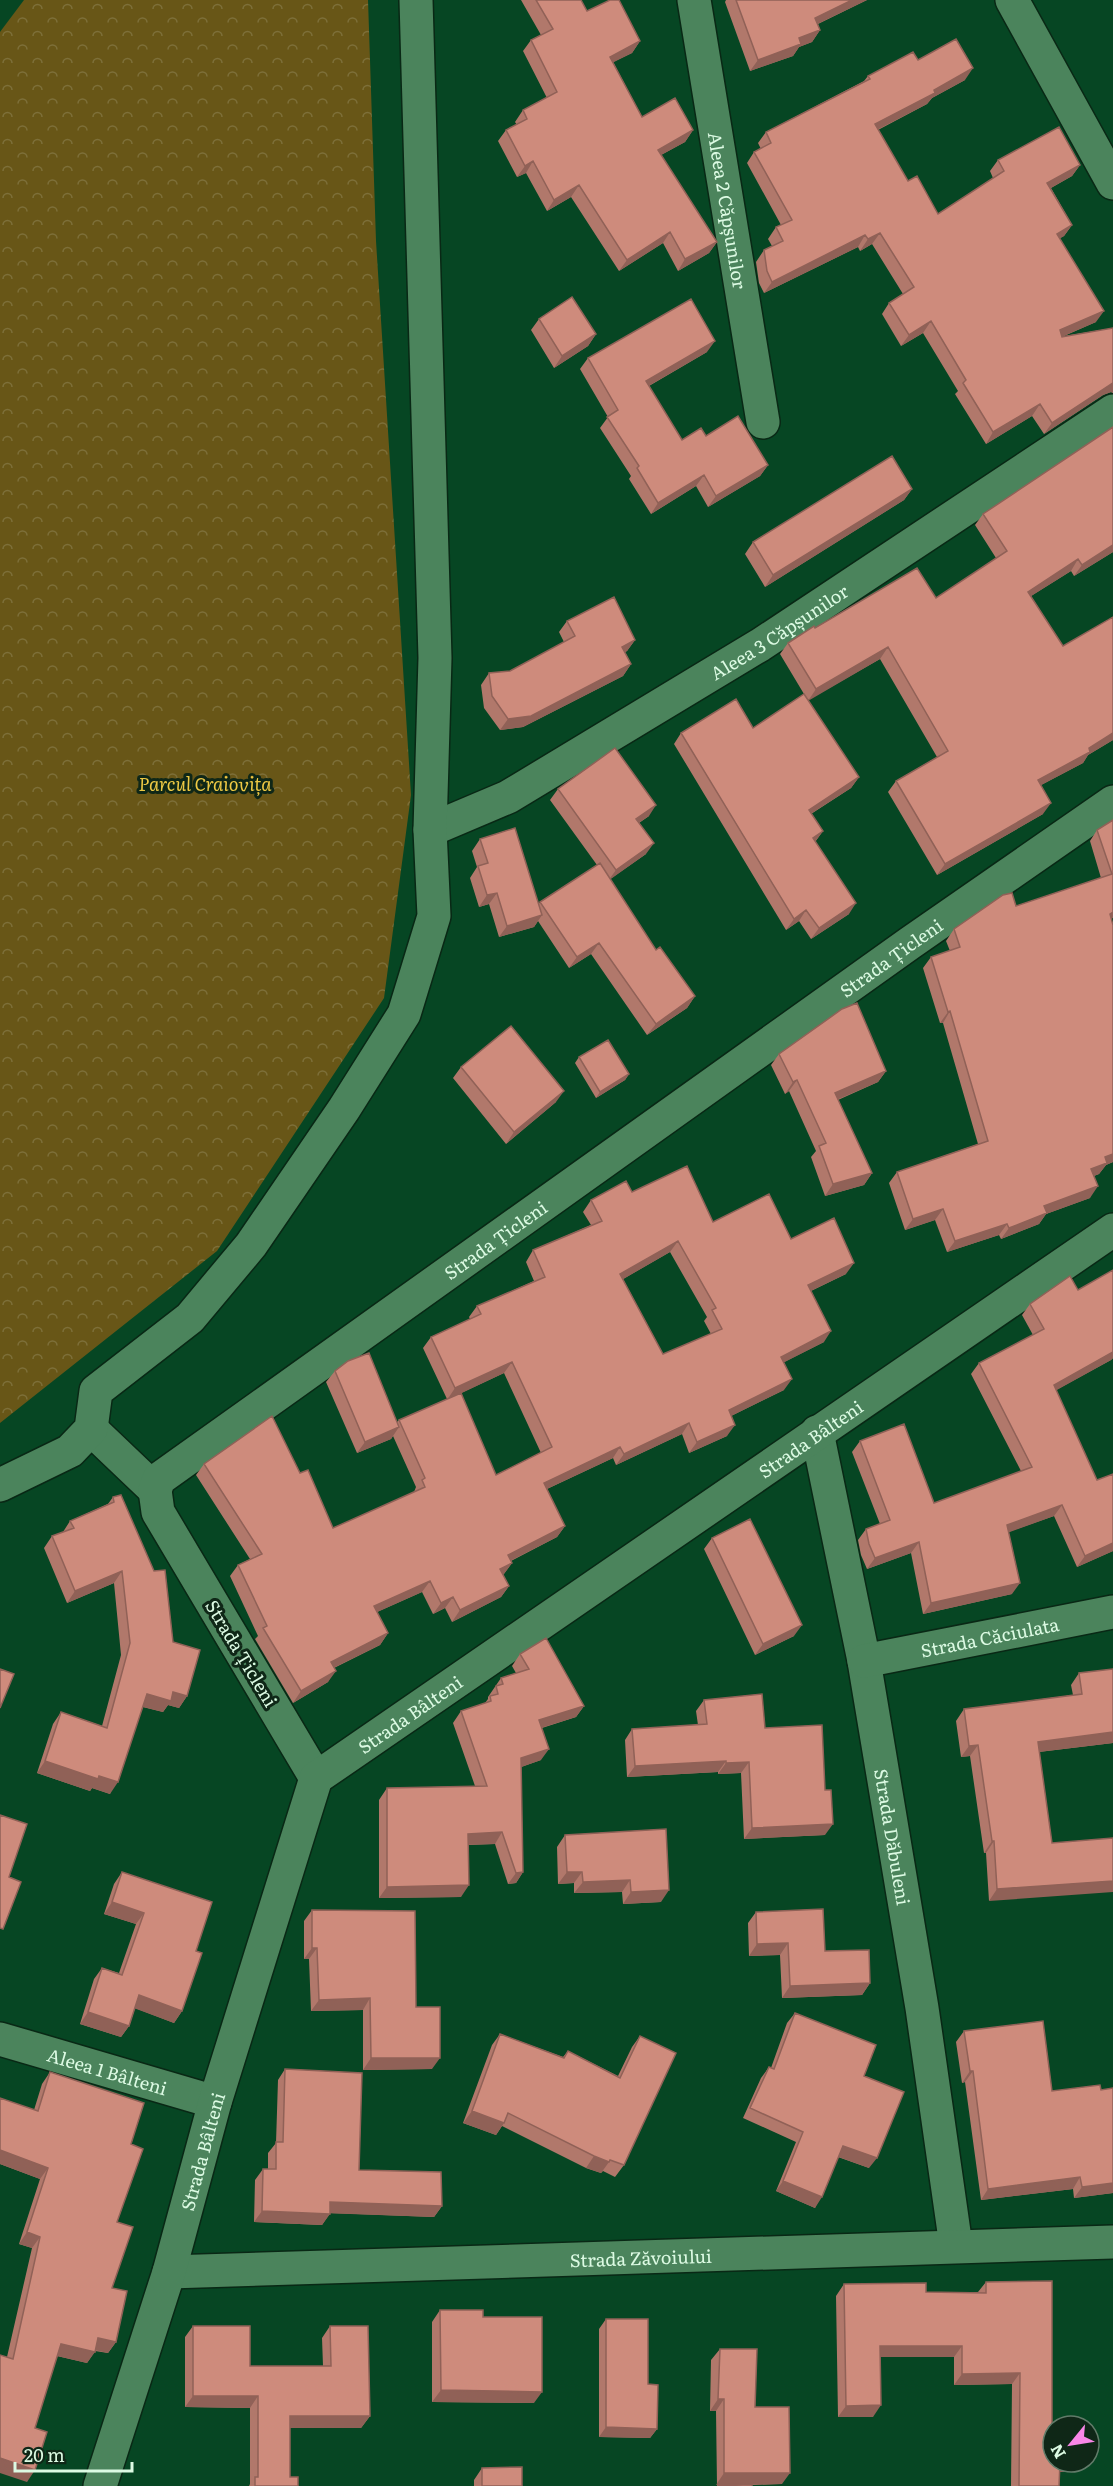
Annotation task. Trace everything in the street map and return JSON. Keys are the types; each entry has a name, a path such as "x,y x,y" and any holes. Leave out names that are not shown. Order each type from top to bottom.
{"street":[{"path":"0,1485 70,1451 91,1429 96,1391 190,1318 251,1245 344,1109 404,1014 434,916 430,830 435,658 416,0"},
{"name":"Aleea 2 Căpșunilor","path":"694,0 763,422"},
{"path":"1012,0 1113,183"},
{"name":"Aleea 3 Căpșunilor","path":"430,830 508,797 760,645 1113,411"},
{"name":"Strada Țicleni","path":"316,1778 158,1512 155,1490 159,1479 910,943 1113,802"},
{"name":"Strada Bâlteni","path":"100,2486 169,2272 215,2102 316,1778 1113,1230"},
{"path":"91,1429 155,1490"},
{"name":"Strada Dăbuleni","path":"817,1432 864,1660 920,1996 956,2246"},
{"name":"Strada Căciulata","path":"864,1660 1113,1612"},
{"name":"Aleea 1 Bâlteni","path":"0,2039 215,2102"},
{"name":"Strada Zăvoiului","path":"169,2272 1113,2242"}],"green space":[{"name":"Parcul Craiovița","path":"24,0 368,0 376,241 411,795 384,998 217,1251 0,1423 0,32"}],"building":[{"path":"536,0 581,0 587,11 610,0 619,0 640,41 610,57 642,117 675,98 693,130 658,150 717,242 685,259 670,232 627,260 579,185 554,200 533,161 525,166 506,130 527,119 523,110 557,92 531,40 553,29"},
{"path":"736,0 852,0 815,18 820,30 799,38 801,44 758,60"},
{"path":"956,39 973,68 934,90 935,93 875,124 908,181 917,176 938,214 1004,171 998,160 1059,127 1080,165 1047,183 1072,225 1057,234 1104,311 1060,330 1062,337 1113,328 1113,383 1052,423 1040,404 993,432 963,383 966,380 931,321 909,335 889,303 914,287 880,233 868,239 865,235 772,282 767,271 764,250 783,241 776,227 792,220 754,152 771,143 766,132 870,79 868,76 913,52 918,60"},
{"path":"572,297 596,334 562,356 539,319"},
{"path":"691,299 715,341 646,381 682,440 701,428 706,436 738,416 768,465 716,496 704,475 658,503 637,468 639,466 607,417 618,410 588,358"},
{"path":"1113,427 1113,545 1082,565 1078,559 1028,592 1063,646 1113,617 1113,733 1089,748 1090,752 1038,780 1051,803 945,864 896,781 948,751 888,647 816,689 788,643 917,568 936,598 1007,551 983,514"},
{"path":"892,456 912,489 773,575 753,542"},
{"path":"614,597 635,640 622,647 631,664 531,716 508,719 492,696 489,673 510,671 575,636 567,621"},
{"path":"804,694 859,777 809,810 823,831 813,838 856,903 819,928 806,910 794,919 681,733 736,699 753,728"},
{"path":"615,748 656,805 636,819 654,843 616,870 558,789"},
{"path":"1113,820 1113,912 1110,914 1113,925 1113,1154 1105,1157 1107,1163 1091,1169 1098,1186 1044,1206 1047,1213 1009,1228 1007,1224 955,1241 943,1209 913,1219 897,1172 988,1141 950,1011 948,1012 931,957 960,947 954,929 1003,895 1012,893 1016,906 1112,874 1097,830"},
{"path":"515,828 542,915 507,926 497,893 487,895 478,866 488,863 480,839"},
{"path":"600,863 656,950 660,947 695,996 656,1024 599,943 577,957 540,902"},
{"path":"857,1003 886,1071 835,1093 872,1173 833,1184 819,1146 826,1143 797,1080 793,1082 779,1054 842,1009"},
{"path":"511,1026 564,1091 514,1132 461,1067"},
{"path":"608,1040 629,1074 600,1092 579,1057"},
{"path":"687,1166 713,1222 769,1194 791,1239 834,1218 854,1263 808,1285 831,1331 781,1357 792,1379 729,1410 735,1425 697,1442 689,1423 624,1454 620,1447 544,1483 565,1526 508,1555 512,1563 500,1569 509,1586 460,1610 453,1597 441,1603 430,1581 374,1606 388,1633 331,1662 336,1671 301,1691 263,1628 267,1626 238,1565 262,1554 204,1464 272,1416 300,1473 308,1470 333,1528 425,1487 422,1480 425,1478 399,1420 461,1393 496,1475 552,1447 512,1362 455,1388 431,1337 481,1314 477,1306 545,1277 533,1250 602,1221 591,1200 626,1181 632,1192","holes":["678,1241 716,1308 712,1310 722,1329 663,1354 620,1274"]},
{"path":"1113,1270 1113,1352 1054,1385 1097,1480 1113,1474 1113,1543 1085,1556 1062,1505 1007,1525 1020,1583 931,1603 919,1542 875,1558 866,1529 890,1520 860,1441 904,1424 934,1503 1032,1467 979,1363 1044,1329 1030,1304 1070,1276 1078,1290"},
{"path":"369,1353 399,1427 365,1442 335,1371 348,1361"},
{"path":"121,1495 154,1571 165,1570 173,1642 200,1650 187,1696 173,1692 171,1701 147,1694 118,1782 99,1776 98,1779 45,1761 61,1712 107,1728 130,1643 122,1571 75,1591 52,1536 74,1528 70,1521 114,1502 113,1497"},
{"path":"750,1519 802,1625 763,1644 712,1538"},
{"path":"546,1638 584,1706 539,1720 549,1749 521,1758 523,1872 516,1873 502,1832 468,1834 469,1885 387,1887 387,1788 487,1786 461,1711 491,1701 490,1696 498,1694 496,1686 503,1684 501,1678 529,1669 520,1654"},
{"path":"0,1669 14,1674 0,1708"},
{"path":"1113,1669 1113,1732 1038,1742 1052,1843 1113,1838 1113,1881 997,1889 994,1841 992,1841 978,1745 969,1746 964,1709 1082,1694 1079,1673"},
{"path":"762,1694 765,1728 822,1725 825,1790 831,1790 833,1824 752,1828 749,1762 726,1763 726,1761 635,1766 632,1729 707,1724 704,1700"},
{"path":"0,1815 27,1824 9,1877 21,1882 3,1929 0,1928"},
{"path":"666,1829 669,1890 631,1892 630,1880 583,1882 582,1872 567,1872 565,1835"},
{"path":"122,1872 212,1902 196,1951 202,1953 182,2011 139,1995 129,2026 88,2012 102,1968 122,1975 144,1913 112,1902"},
{"path":"823,1909 825,1951 869,1950 870,1983 790,1986 788,1943 757,1944 756,1912"},
{"path":"312,1910 415,1911 416,2007 440,2007 440,2058 371,2058 370,1998 319,2000 317,1948 312,1948"},
{"path":"795,2013 876,2045 864,2076 904,2092 877,2158 843,2146 822,2197 783,2181 803,2132 750,2108 769,2067 774,2069"},
{"path":"1043,2021 1052,2091 1100,2085 1101,2090 1113,2088 1113,2183 1082,2187 1080,2177 988,2189 973,2071 970,2071 964,2031"},
{"path":"500,2034 564,2058 568,2051 620,2078 640,2036 676,2053 624,2165 594,2156 508,2113 504,2123 472,2111"},
{"path":"285,2069 362,2073 359,2170 441,2172 442,2206 330,2202 330,2214 262,2211 263,2169 276,2169 276,2142 283,2142"},
{"path":"50,2072 144,2103 131,2144 143,2149 117,2222 133,2227 112,2288 127,2291 116,2342 98,2338 95,2352 61,2344 35,2428 47,2432 35,2470 0,2458 0,2355 13,2359 40,2237 27,2232 48,2168 0,2150 0,2098 38,2111"},
{"path":"1052,2281 1052,2414 1041,2414 1041,2474 1060,2474 1059,2486 1019,2486 1020,2373 962,2374 962,2346 880,2346 881,2405 846,2406 844,2284 926,2283 926,2292 986,2293 986,2282"},
{"path":"440,2310 483,2310 483,2317 542,2317 542,2392 441,2390"},
{"path":"606,2319 648,2319 648,2384 658,2385 657,2429 606,2427"},
{"path":"193,2326 250,2326 250,2366 331,2366 330,2326 368,2326 370,2416 290,2416 290,2477 298,2477 298,2486 255,2486 255,2477 258,2477 258,2396 193,2396"},
{"path":"720,2349 757,2349 755,2407 789,2407 790,2473 724,2473 724,2399 718,2399"},
{"path":"522,2467 522,2486 482,2486 482,2468"},
{"path":"752,2484 752,2486 718,2486 718,2485"}]}
